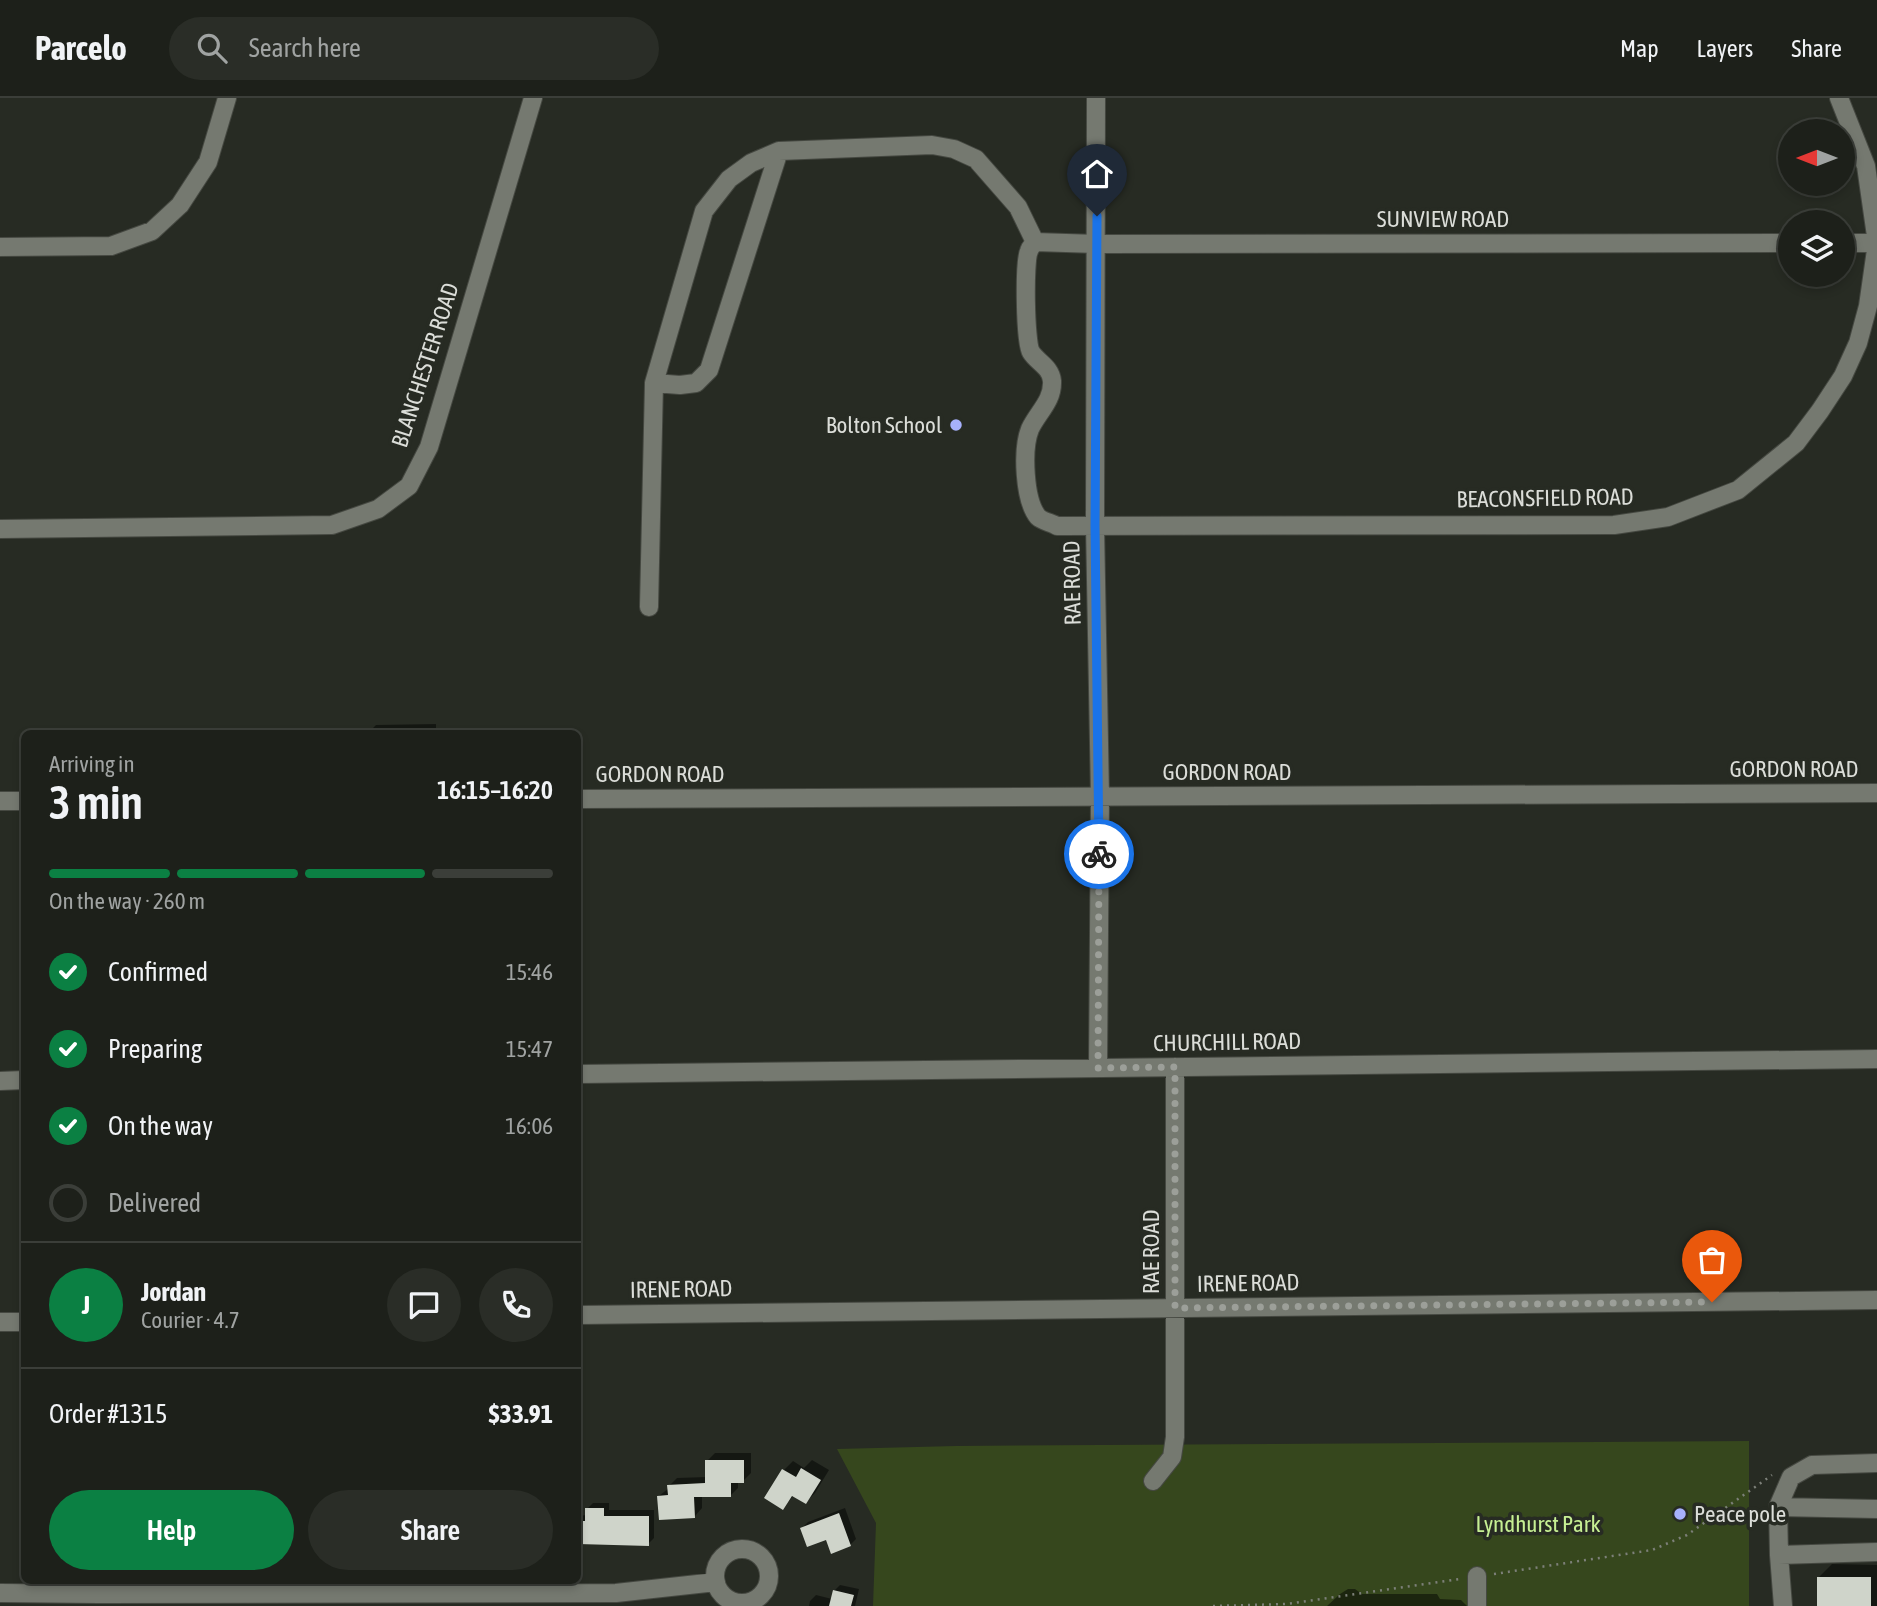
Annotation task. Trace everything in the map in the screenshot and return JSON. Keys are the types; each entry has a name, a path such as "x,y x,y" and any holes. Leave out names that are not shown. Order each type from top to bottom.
{"street":[{"path":"0,247 111,246 152,231 180,205 208,162 227,98"},
{"name":"BLANCHESTER ROAD","path":"0,529 332,525 378,509 409,486 429,447 533,98"},
{"name":"RAE ROAD","path":"1096,98 1095,526 1100,797 1098,1068"},
{"name":"BEACONSFIELD ROAD","path":"1035,242 1028,251 1026,269 1027,334 1030,351 1044,365 1052,379 1050,399 1029,431 1025,460 1029,498 1039,518 1058,526 1095,526 1614,525 1668,517 1738,490 1796,443 1843,376 1858,343 1868,306 1877,243 1866,166 1839,98"},
{"path":"649,607 654,383 704,211 730,179 751,163 779,151 932,145 954,149 976,159 1018,207 1035,242"},
{"path":"654,383 696,383 709,370 779,151"},
{"name":"SUNVIEW ROAD","path":"1035,242 1778,243"},
{"path":"1855,243 1877,243"},
{"name":"GORDON ROAD","path":"581,799 1877,793"},
{"path":"0,801 21,801"},
{"name":"CHURCHILL ROAD","path":"581,1074 1877,1059"},
{"name":"RAE ROAD","path":"1153,1481 1172,1457 1175,1437 1175,1067"},
{"path":"0,1081 21,1080"},
{"name":"IRENE ROAD","path":"581,1315 1877,1300"},
{"path":"0,1322 21,1322"},
{"path":"1783,1606 1778,1507 1791,1477 1812,1465 1877,1463"},
{"path":"1778,1507 1877,1509"},
{"path":"1779,1555 1877,1552"},
{"path":"1477,1576 1477,1606"},
{"path":"0,1593 99,1600 437,1593 616,1593 716,1582"}],"path":[{"path":"1213,1606 1287,1604 1652,1550 1687,1535 1779,1470"}],"green space":[{"name":"Lyndhurst Park","path":"1749,1441 1749,1606 873,1606 876,1523 837,1449 956,1446"}],"building":[{"path":"705,1460 744,1460 744,1483 731,1483 731,1497 694,1497 695,1518 659,1520 657,1496 668,1495 667,1485 705,1483"},
{"path":"801,1468 821,1480 806,1504 792,1496 783,1510 764,1498 782,1469 796,1477"},
{"path":"585,1508 604,1508 604,1516 649,1516 649,1546 581,1544 581,1521 585,1521"},
{"path":"839,1513 851,1546 831,1554 826,1540 807,1547 800,1528"},
{"path":"1817,1577 1871,1577 1871,1606 1817,1606"},
{"path":"833,1590 854,1595 851,1606 829,1606"}],"way so far":[{"path":"1099,854 1098,1068 1175,1067 1175,1308 1712,1302"}],"place":[{"name":"Bolton School","path":"956,425"},
{"name":"Peace pole","path":"1680,1514"}],"route":[{"path":"1097,216 1095,526 1099,854"}]}
